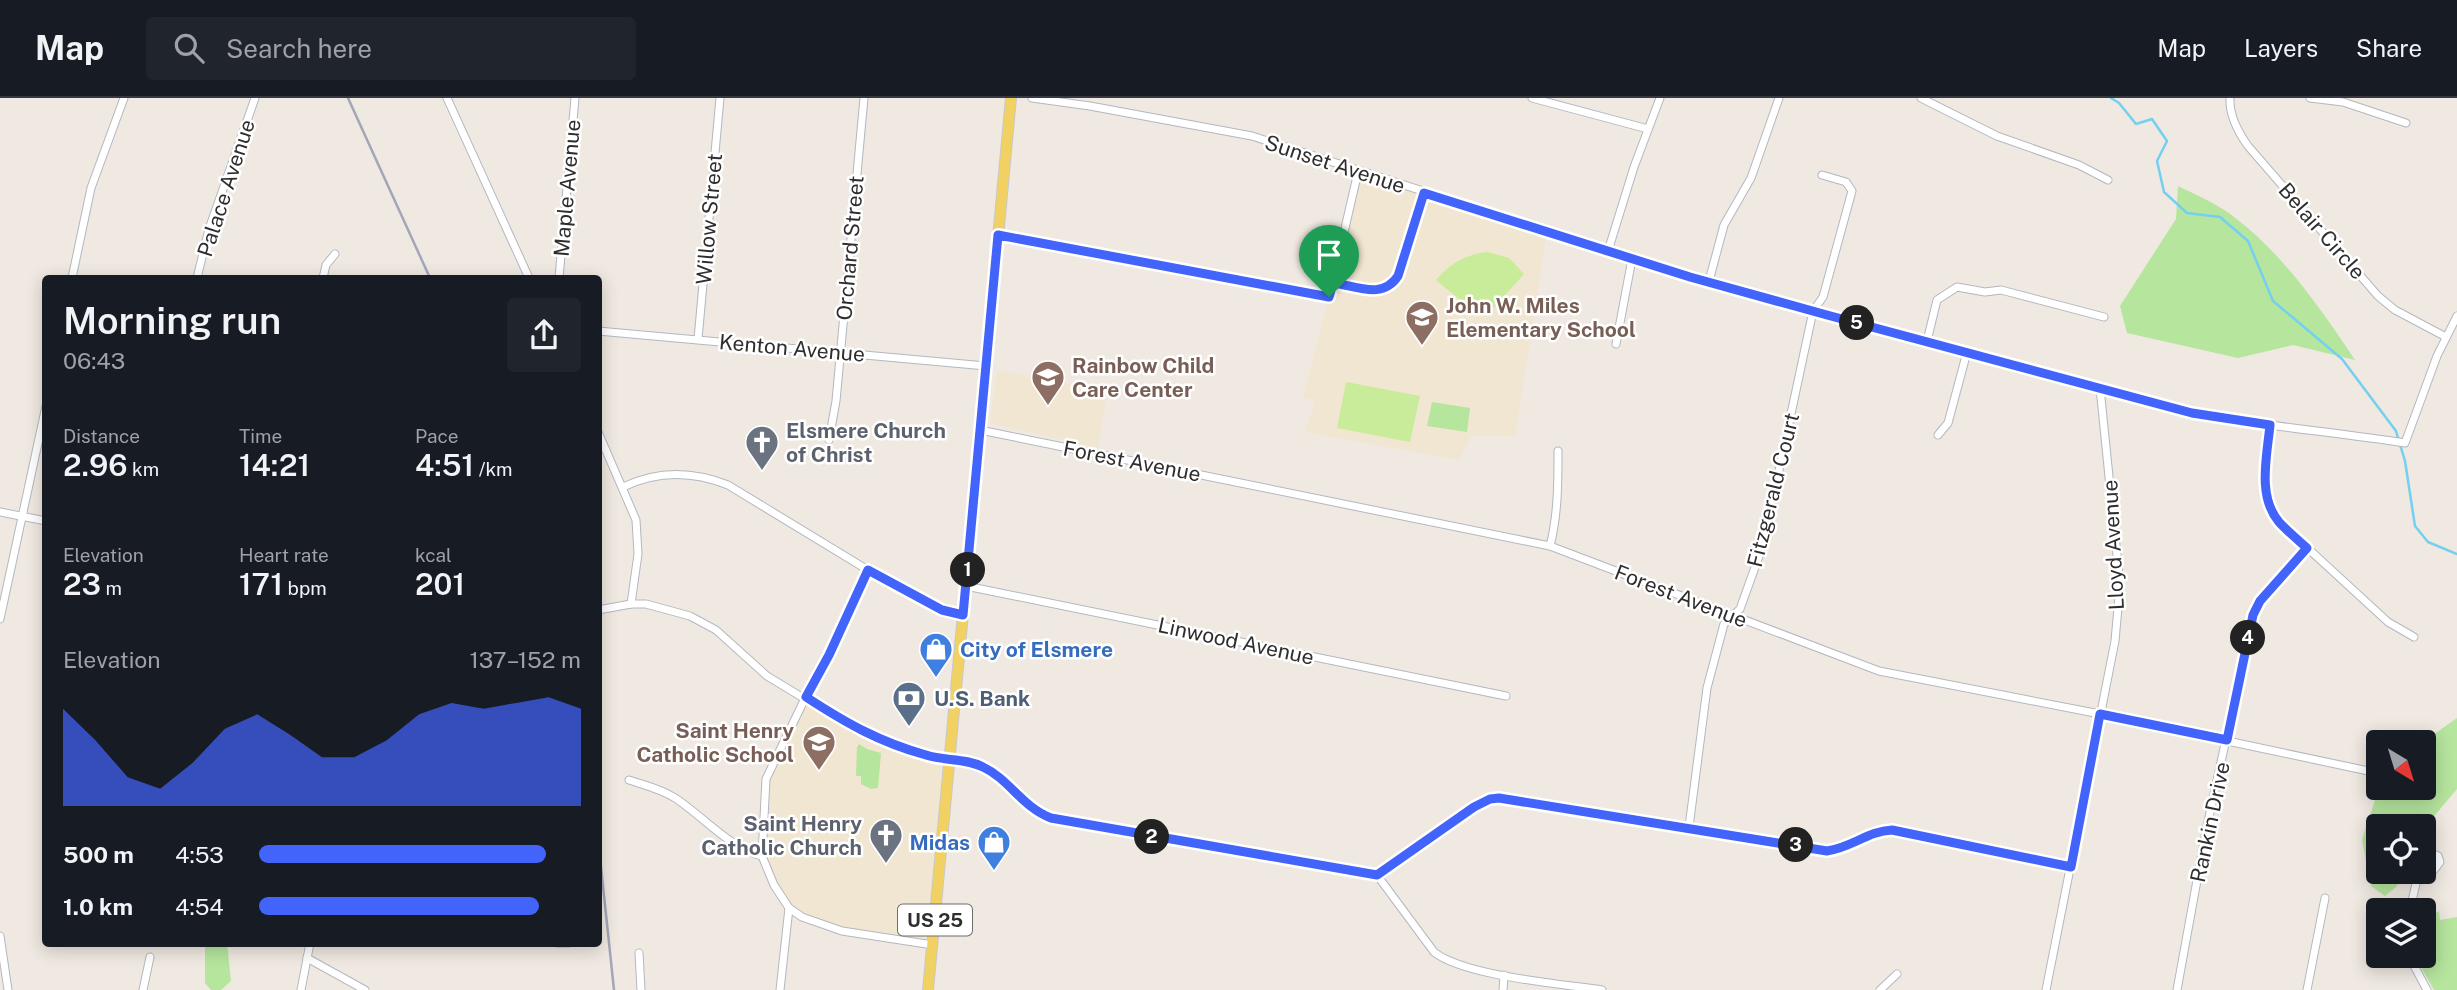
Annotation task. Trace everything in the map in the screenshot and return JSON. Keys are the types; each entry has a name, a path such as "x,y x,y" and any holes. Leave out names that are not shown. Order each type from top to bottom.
{"main road":[{"name":"US 25","path":"929,990 1011,98"}],"street":[{"path":"73,275 91,188 124,98"},
{"name":"Palace Avenue","path":"198,275 209,229 255,98"},
{"path":"447,98 528,275"},
{"name":"Maple Avenue","path":"559,275 575,98"},
{"name":"Willow Street","path":"698,340 720,98"},
{"name":"Orchard Street","path":"830,440 864,98"},
{"name":"Sunset Avenue","path":"1032,98 1252,136 1632,259 1813,311 2192,413 2405,443 2446,337"},
{"path":"1532,98 1648,129"},
{"path":"1608,251 1660,98"},
{"path":"1709,281 1724,225 1751,178 1779,98"},
{"path":"1921,98 1997,136 2079,165 2108,180"},
{"name":"Belair Circle","path":"2230,98 2234,122 2248,146 2378,296 2395,310 2446,337"},
{"path":"2310,98 2343,102 2406,122"},
{"path":"998,235 1329,297 1358,172"},
{"name":"Fitzgerald Court","path":"1689,827 1707,688 1724,624 1740,609 1768,529 1813,311 1823,297 1852,191 1846,182 1822,175"},
{"path":"1333,283 1375,291 1390,286 1398,276 1424,193"},
{"path":"324,275 326,265 335,254"},
{"path":"1616,344 1632,259"},
{"path":"1927,341 1937,300 1957,287 1985,292 2001,290 2104,317"},
{"path":"2446,337 2457,316"},
{"name":"Kenton Avenue","path":"602,331 986,366"},
{"path":"1938,435 1948,423 1967,352"},
{"name":"Lloyd Avenue","path":"2046,990 2115,641 2120,585 2100,388"},
{"path":"0,619 42,424"},
{"path":"2270,425 2265,478 2269,504 2278,521 2388,622 2414,637"},
{"name":"Forest Avenue","path":"980,430 1550,546 1879,671 2366,770"},
{"path":"602,441 636,520 639,540 631,604"},
{"path":"1550,546 1558,492 1558,451"},
{"path":"623,487 648,477 669,474 691,474 714,479 868,570 942,610 963,615"},
{"path":"0,512 42,520"},
{"name":"Rankin Drive","path":"2176,990 2206,831 2253,615 2260,601 2307,548"},
{"path":"868,570 829,655 766,779 762,856 767,871 789,908 809,920 831,928 933,945"},
{"name":"Linwood Avenue","path":"966,586 1506,696"},
{"path":"602,609 631,604 660,607 690,616 716,630 767,676 862,732 925,755 970,762 989,770 1025,804 1051,818 1377,875 1434,952 1444,960 1504,975 1602,990"},
{"path":"629,780 670,795 744,849 762,856"},
{"path":"1377,875 1474,807 1490,799 1499,798 1827,851 1843,848 1873,832 1892,830 2071,867"},
{"path":"2307,990 2325,898"},
{"path":"780,990 789,908"},
{"path":"0,936 8,990"},
{"path":"301,990 309,947"},
{"path":"639,953 641,990"},
{"path":"143,990 150,957"},
{"path":"307,958 365,990"},
{"path":"2415,968 2427,990"},
{"path":"1880,990 1897,974"},
{"path":"1503,990 1504,975"}],"shaded area":[{"name":"John W. Miles Elementary School","path":"1358,172 1547,232 1515,436 1471,436 1459,460 1305,432 1315,401 1303,397"},
{"name":"Rainbow Child Care Center","path":"997,370 1107,392 1098,448 990,423"},
{"path":"806,697 853,728 950,760 933,945 842,931 798,914 774,885 762,856 765,786"}],"green space":[{"path":"2178,186 2228,212 2269,248 2315,302 2355,360 2293,345 2238,358 2127,333 2120,306 2176,219"},
{"path":"1488,252 1509,258 1524,274 1488,314 1478,315 1436,280 1459,260"},
{"path":"1346,382 1420,396 1410,442 1337,428"},
{"path":"1432,402 1470,408 1467,432 1427,426"},
{"path":"2457,718 2457,789 2436,814 2370,814 2375,800 2436,800 2436,733"},
{"path":"859,744 881,753 878,788 871,789 861,784 861,776 856,776"},
{"path":"2366,828 2366,860 2362,840"},
{"path":"2371,884 2398,884 2385,896"},
{"path":"2439,911 2440,920 2457,917 2457,990 2434,990 2422,968 2436,968 2436,913"},
{"path":"205,947 227,947 231,981 221,990 211,990 205,983"}],"waterway":[{"path":"2111,98 2119,103 2136,124 2152,119 2167,141 2157,161 2164,192 2187,213 2220,217 2248,241 2273,301 2342,359 2396,431 2405,461 2415,526 2428,542 2457,554"}],"railway":[{"path":"348,98 429,275"},
{"path":"602,877 614,990"}],"place":[{"name":"John W. Miles Elementary School","path":"1422,347"},
{"name":"Rainbow Child Care Center","path":"1048,407"},
{"name":"Elsmere Church of Christ","path":"762,472"},
{"name":"City of Elsmere","path":"936,679"},
{"name":"U.S. Bank","path":"909,728"},
{"name":"Saint Henry Catholic School","path":"819,772"},
{"name":"Saint Henry Catholic Church","path":"886,865"},
{"name":"Midas","path":"994,872"}],"route":[{"path":"1424,193 1690,277 1827,315 2192,413 2270,425 2266,495 2278,521 2307,548 2260,601 2253,615 2227,740 2100,714 2071,867 1892,830 1873,832 1843,848 1827,851 1499,798 1490,799 1474,807 1377,875 1084,826 1051,818 1025,804 999,778 982,766 936,758 882,740 853,728 806,697 829,655 868,570 904,592 942,610 963,615 998,235 1329,297 1333,283 1375,291 1383,290 1394,282 1424,193"}]}
